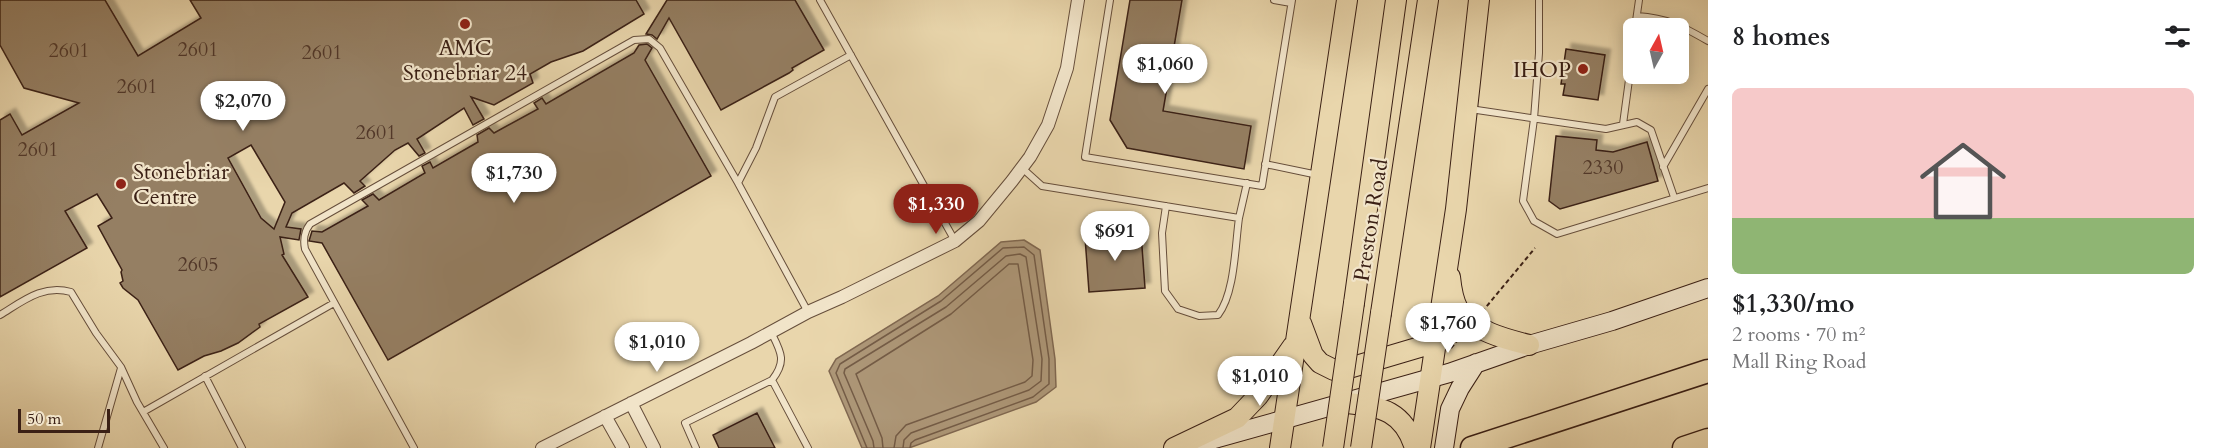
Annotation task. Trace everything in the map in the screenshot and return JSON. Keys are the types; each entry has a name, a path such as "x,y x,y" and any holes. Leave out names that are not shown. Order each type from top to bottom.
{"highway":[{"path":"1472,448 1708,371"},
{"path":"1684,448 1708,441"}],"main road":[{"path":"1280,448 1319,175 1347,0"},
{"name":"Preston Road","path":"1333,448 1396,0"},
{"name":"Preston Road","path":"1361,448 1428,0"},
{"path":"1418,448 1448,264 1479,0"},
{"path":"1448,264 1458,309 1487,332 1529,345"},
{"path":"1182,448 1431,378 1708,288"},
{"path":"1300,320 1316,359 1324,367 1338,371 1420,347 1427,342 1439,321"},
{"path":"1174,448 1237,418 1258,396 1296,341"},
{"path":"1444,448 1450,409 1476,363"},
{"path":"1347,403 1374,405 1385,410 1402,422 1418,448"}],"street":[{"path":"542,448 808,312 955,241 979,221 1022,168 1048,125 1067,68 1078,0"},
{"path":"631,404 654,448"},
{"path":"605,416 623,448"}],"lane":[{"path":"820,0 955,241"},
{"path":"1110,0 1085,157 1262,186 1292,1 1274,0"},
{"path":"1539,0 1534,119 1523,201 1534,221 1557,234 1708,188"},
{"path":"1639,0 1637,16 1659,17 1674,22 1708,41"},
{"path":"414,448 305,249 303,240 305,231 310,224 633,40 649,39 660,48 738,183 808,312"},
{"path":"738,183 756,148 775,97 851,55"},
{"path":"1623,124 1628,84"},
{"path":"1663,167 1708,89"},
{"path":"1468,109 1606,129 1637,122 1650,130 1674,197"},
{"path":"1265,164 1319,175"},
{"path":"1022,168 1042,186 1239,218"},
{"path":"1166,206 1162,233 1165,291 1178,309 1199,316 1218,315 1223,308 1231,282 1239,218 1247,183"},
{"path":"0,315 39,292 58,288 71,292 96,333 121,367 164,448"},
{"path":"143,412 334,303"},
{"path":"696,448 685,423 772,380 780,370 782,353 771,332"},
{"path":"98,448 121,367"},
{"path":"205,376 242,448"},
{"path":"772,380 807,448"}],"path":[{"path":"1482,312 1535,248"},
{"path":"1450,351 1467,329"}],"water":[{"path":"1024,240 1040,250 1055,359 1056,387 1036,402 909,448 862,448 829,371 836,359 938,296 1001,242"}],"building":[{"name":"Stonebriar Centre","path":"0,0 105,0 138,56 201,18 190,0 636,0 644,14 583,51 551,62 530,74 533,83 494,105 471,97 484,119 473,125 464,108 417,139 425,153 419,156 408,143 395,150 360,181 365,186 354,193 344,183 292,213 286,227 301,229 299,240 280,237 284,254 282,255 308,297 259,324 260,327 238,343 204,356 178,370 138,300 120,283 123,281 122,270 98,226 112,218 97,194 65,211 87,248 0,297 0,120 10,114 22,135 79,103 24,88 0,45","holes":["251,145 285,202 274,229 261,218 228,158"]},
{"path":"667,0 795,0 824,50 792,68 793,70 789,73 721,110 669,18 657,39 646,34"},
{"path":"1130,0 1182,0 1163,111 1251,126 1244,169 1127,148 1110,120"},
{"path":"647,44 652,48 645,60 711,176 388,360 322,243 309,241 312,231 322,232 368,206 362,200 373,194 379,200 425,173 422,166 430,162 433,168 478,142 477,135 489,128 494,133 538,109 534,103 542,98 546,104 634,53 639,45"},
{"name":"IHOP","path":"1566,49 1605,55 1598,100 1563,95 1565,84 1561,84"},
{"path":"1556,136 1597,140 1596,150 1613,152 1647,142 1658,181 1560,209 1549,201"},
{"path":"1141,233 1145,288 1089,292 1085,237"},
{"path":"757,413 775,448 719,448 713,435"}],"place":[{"name":"AMC Stonebriar 24","path":"465,24"},
{"name":"IHOP","path":"1583,69"},
{"name":"Stonebriar Centre","path":"121,184"}]}
